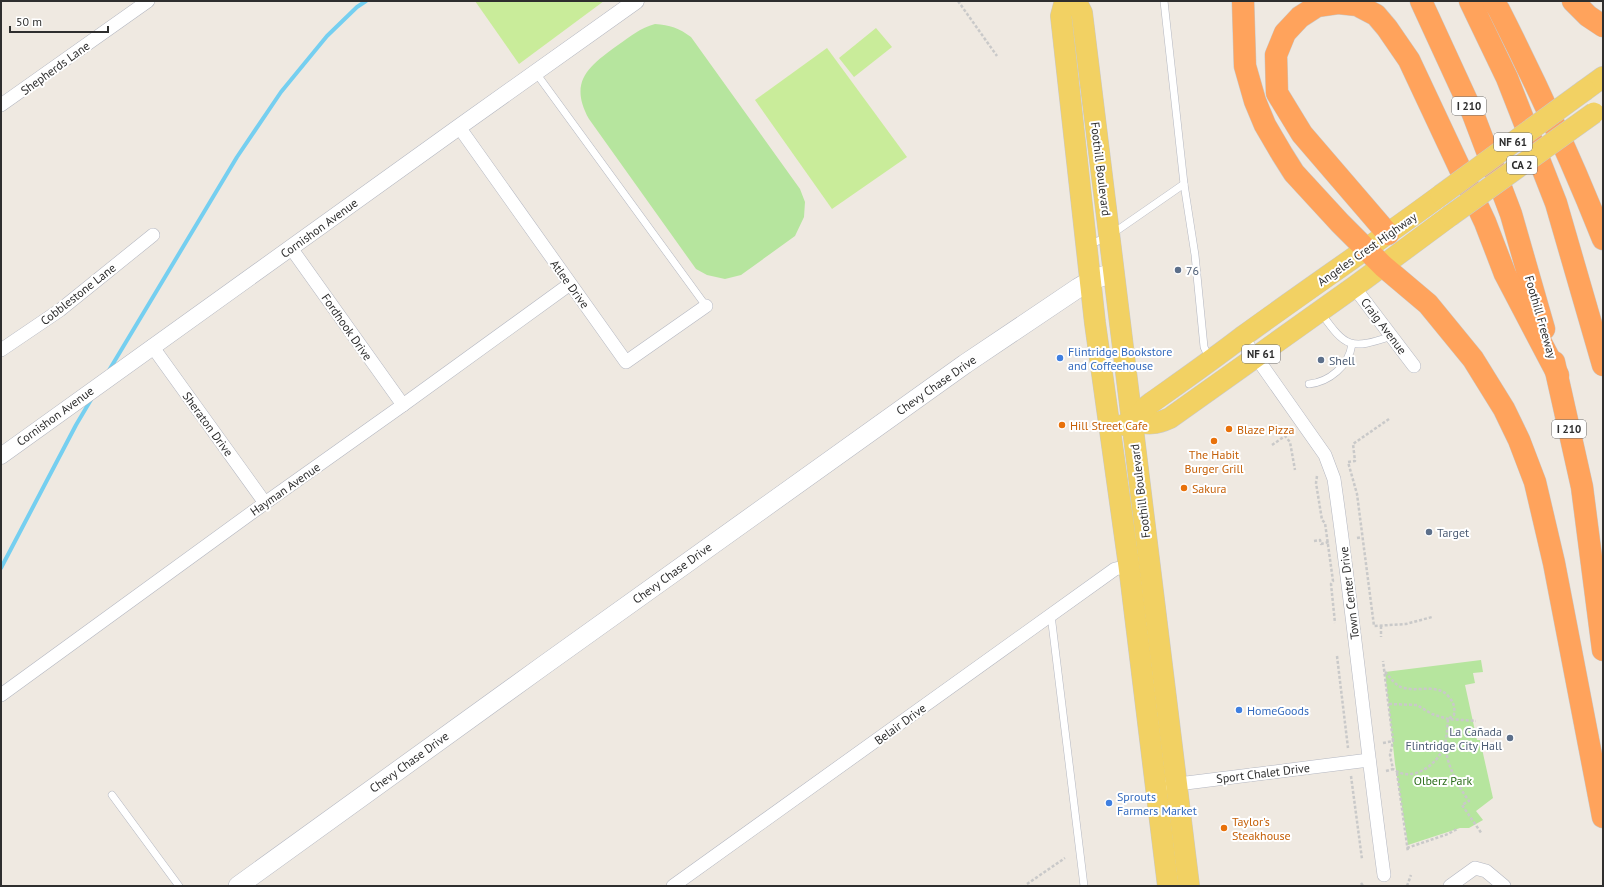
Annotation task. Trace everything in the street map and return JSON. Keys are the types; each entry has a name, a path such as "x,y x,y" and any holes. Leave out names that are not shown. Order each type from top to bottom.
{"highway":[{"path":"1243,1 1245,66 1255,101 1265,125 1294,174 1383,266 1428,304 1473,359 1504,409 1519,440 1535,482 1554,563 1603,817"},
{"name":"Foothill Freeway","path":"1420,1 1473,114 1510,214 1558,375 1582,487 1603,650"},
{"path":"1470,1 1507,78 1556,202 1603,365"},
{"path":"1493,1 1537,86 1571,160 1603,239"},
{"path":"1573,1 1588,16 1603,26"},
{"path":"1388,234 1302,134 1277,92 1276,55 1285,33 1300,17 1317,6 1338,3 1357,5 1376,15 1409,60 1485,222 1505,274 1558,375"}],"main road":[{"name":"Foothill Boulevard","path":"1065,1 1061,16 1102,383 1110,429 1129,566 1167,785 1189,883"},
{"name":"Foothill Boulevard","path":"1076,1 1082,13 1149,563 1167,785 1165,885"},
{"name":"Angeles Crest Highway","path":"1132,422 1149,405 1211,362 1242,337 1388,234 1603,77"},
{"name":"Angeles Crest Highway","path":"1110,429 1132,422 1151,425 1170,418 1320,312 1450,216 1598,110"},
{"name":"Chevy Chase Drive","path":"238,886 552,659 965,364 1090,281 1114,272"},
{"path":"1129,566 1149,563"}],"street":[{"name":"Shepherds Lane","path":"1,105 148,1"},
{"name":"Cornishon Avenue","path":"1,456 459,126 636,1"},
{"name":"Atlee Drive","path":"459,126 626,362 706,306"},
{"name":"Cobblestone Lane","path":"1,350 60,310 153,234"},
{"name":"Fordhook Drive","path":"291,248 403,406"},
{"name":"Hayman Avenue","path":"1,695 570,284"},
{"name":"Craig Avenue","path":"1354,287 1414,366"},
{"name":"Town Center Drive","path":"1242,337 1325,455 1334,479 1384,875"},
{"name":"Sheraton Drive","path":"152,346 265,503"},
{"name":"Belair Drive","path":"673,886 1115,569 1129,566"},
{"name":"Sport Chalet Drive","path":"1167,785 1369,760"},
{"path":"1450,886 1475,868 1486,871 1504,886"},
{"path":"1165,885 1189,883"}],"lane":[{"path":"1164,1 1184,184 1195,255 1204,347 1211,362"},
{"path":"536,73 706,306"},
{"path":"1086,247 1109,236 1184,184"},
{"path":"1320,312 1338,336 1352,344 1362,345 1392,336"},
{"path":"1309,384 1317,383 1334,374 1348,359 1352,344"},
{"path":"1051,615 1084,886"},
{"path":"112,796 179,886"}],"path":[{"path":"958,1 997,56"},
{"path":"1389,419 1353,444 1355,461 1348,462 1357,494 1374,626 1406,624 1432,617"},
{"path":"1272,445 1285,436 1290,442 1295,470"},
{"path":"1317,476 1316,483 1322,520 1325,523 1333,581 1330,584 1335,623"},
{"path":"1357,538 1362,537"},
{"path":"1314,541 1320,540 1320,544 1328,543"},
{"path":"1381,626 1381,637"},
{"path":"1337,656 1348,748"},
{"path":"1383,661 1393,741 1390,756 1393,769 1403,775 1418,773 1437,759 1445,743"},
{"path":"1385,672 1396,685 1405,688 1435,690 1447,694 1453,702 1455,708 1454,715 1448,719 1445,743 1447,758 1453,775 1469,801 1462,805 1482,834"},
{"path":"1389,704 1417,705 1432,714 1448,719 1476,720"},
{"path":"1383,743 1393,741"},
{"path":"1386,771 1393,769"},
{"path":"1397,772 1408,852"},
{"path":"1351,776 1362,859"},
{"path":"1407,848 1448,834 1457,829"},
{"path":"1027,884 1065,858"},
{"path":"1407,886 1411,875"}],"green space":[{"path":"475,1 604,1 519,64"},
{"path":"655,24 674,28 691,37 800,189 805,202 804,217 795,236 741,275 725,279 707,275 696,269 589,119 583,106 581,84 585,76 598,60 631,35"},
{"path":"876,28 892,47 854,77 839,58"},
{"path":"827,48 907,157 832,209 755,100"},
{"name":"Olberz Park","path":"1481,660 1483,672 1473,673 1475,683 1465,685 1477,740 1480,740 1493,798 1476,811 1483,820 1469,828 1460,828 1408,845 1395,764 1385,672"}],"waterway":[{"path":"108,372 237,157 281,92 327,36 357,7 366,1"},
{"path":"1,568 76,425 92,398"}],"place":[{"name":"76","path":"1178,270"},
{"name":"Flintridge Bookstore and Coffeehouse","path":"1060,358"},
{"name":"Shell","path":"1321,360"},
{"name":"Hill Street Cafe","path":"1062,425"},
{"name":"Blaze Pizza","path":"1229,429"},
{"name":"The Habit Burger Grill","path":"1214,441"},
{"name":"Sakura","path":"1184,488"},
{"name":"Target","path":"1429,532"},
{"name":"HomeGoods","path":"1239,710"},
{"name":"La Cañada Flintridge City Hall","path":"1510,738"},
{"name":"Sprouts Farmers Market","path":"1109,803"},
{"name":"Taylor's Steakhouse","path":"1224,828"}]}
